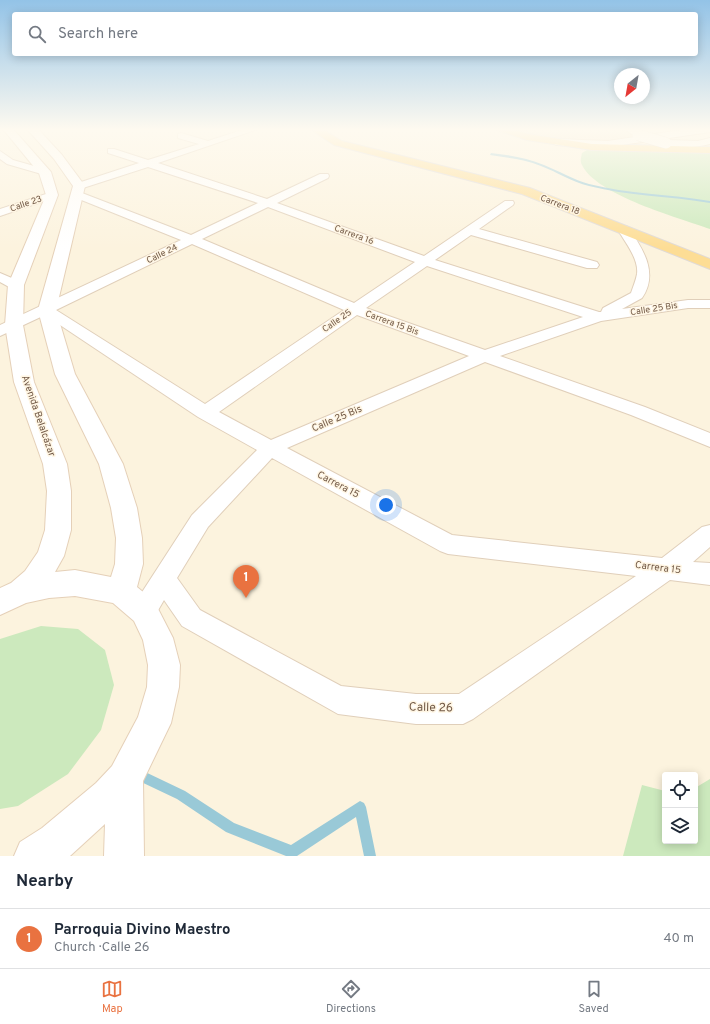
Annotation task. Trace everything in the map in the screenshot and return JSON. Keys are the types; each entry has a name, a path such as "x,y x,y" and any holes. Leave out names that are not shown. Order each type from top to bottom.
{"main road":[{"path":"42,169 45,172 52,195"},
{"path":"66,169 79,190 46,310 65,374 111,464 124,508 129,538 129,564 121,592"},
{"name":"Carrera 18","path":"443,169 526,191 710,264"},
{"name":"Avenida Belalcázar","path":"10,597 35,580 50,556 58,530 59,491 55,464 24,382 7,328 16,285 52,195"},
{"path":"10,597 50,585 74,583 121,592 144,611 158,638 164,664 163,687 154,723 125,778 109,796 56,842 34,856"},
{"path":"124,856 125,778"}],"street":[{"path":"34,169 45,172"},
{"path":"79,190 136,169"},
{"name":"Carrera 16","path":"165,169 267,203 426,261 598,317"},
{"name":"Calle 24","path":"7,328 324,176"},
{"name":"Carrera 15 Bis","path":"79,190 354,309 638,411 710,440"},
{"name":"Calle 23","path":"0,213 52,195"},
{"name":"Calle 25","path":"205,413 509,203"},
{"path":"468,230 592,265"},
{"name":"Calle 25 Bis","path":"144,611 163,578 200,521 270,448 484,356 598,317 637,295 642,284 644,274 643,265 637,251 624,230"},
{"path":"0,278 16,285"},
{"name":"Calle 25 Bis","path":"598,317 688,304 710,304"},
{"name":"Carrera 15","path":"46,310 205,413 448,544 710,574"},
{"name":"Calle 26","path":"163,578 191,618 338,700 416,709 463,709 666,569 710,534"}],"green space":[{"path":"585,169 710,169 710,229 660,212 620,196 590,176"},
{"path":"41,626 78,629 105,650 114,685 101,730 68,774 18,806 0,809 0,639"},
{"path":"710,779 710,856 623,856 642,785 662,790 662,844 698,844 698,786"}],"waterway":[{"path":"551,169 589,185 710,202"},
{"path":"141,776 181,795 230,828 292,852 360,807 370,856"}],"place":[{"name":"Parroquia Divino Maestro","path":"246,598"}]}
